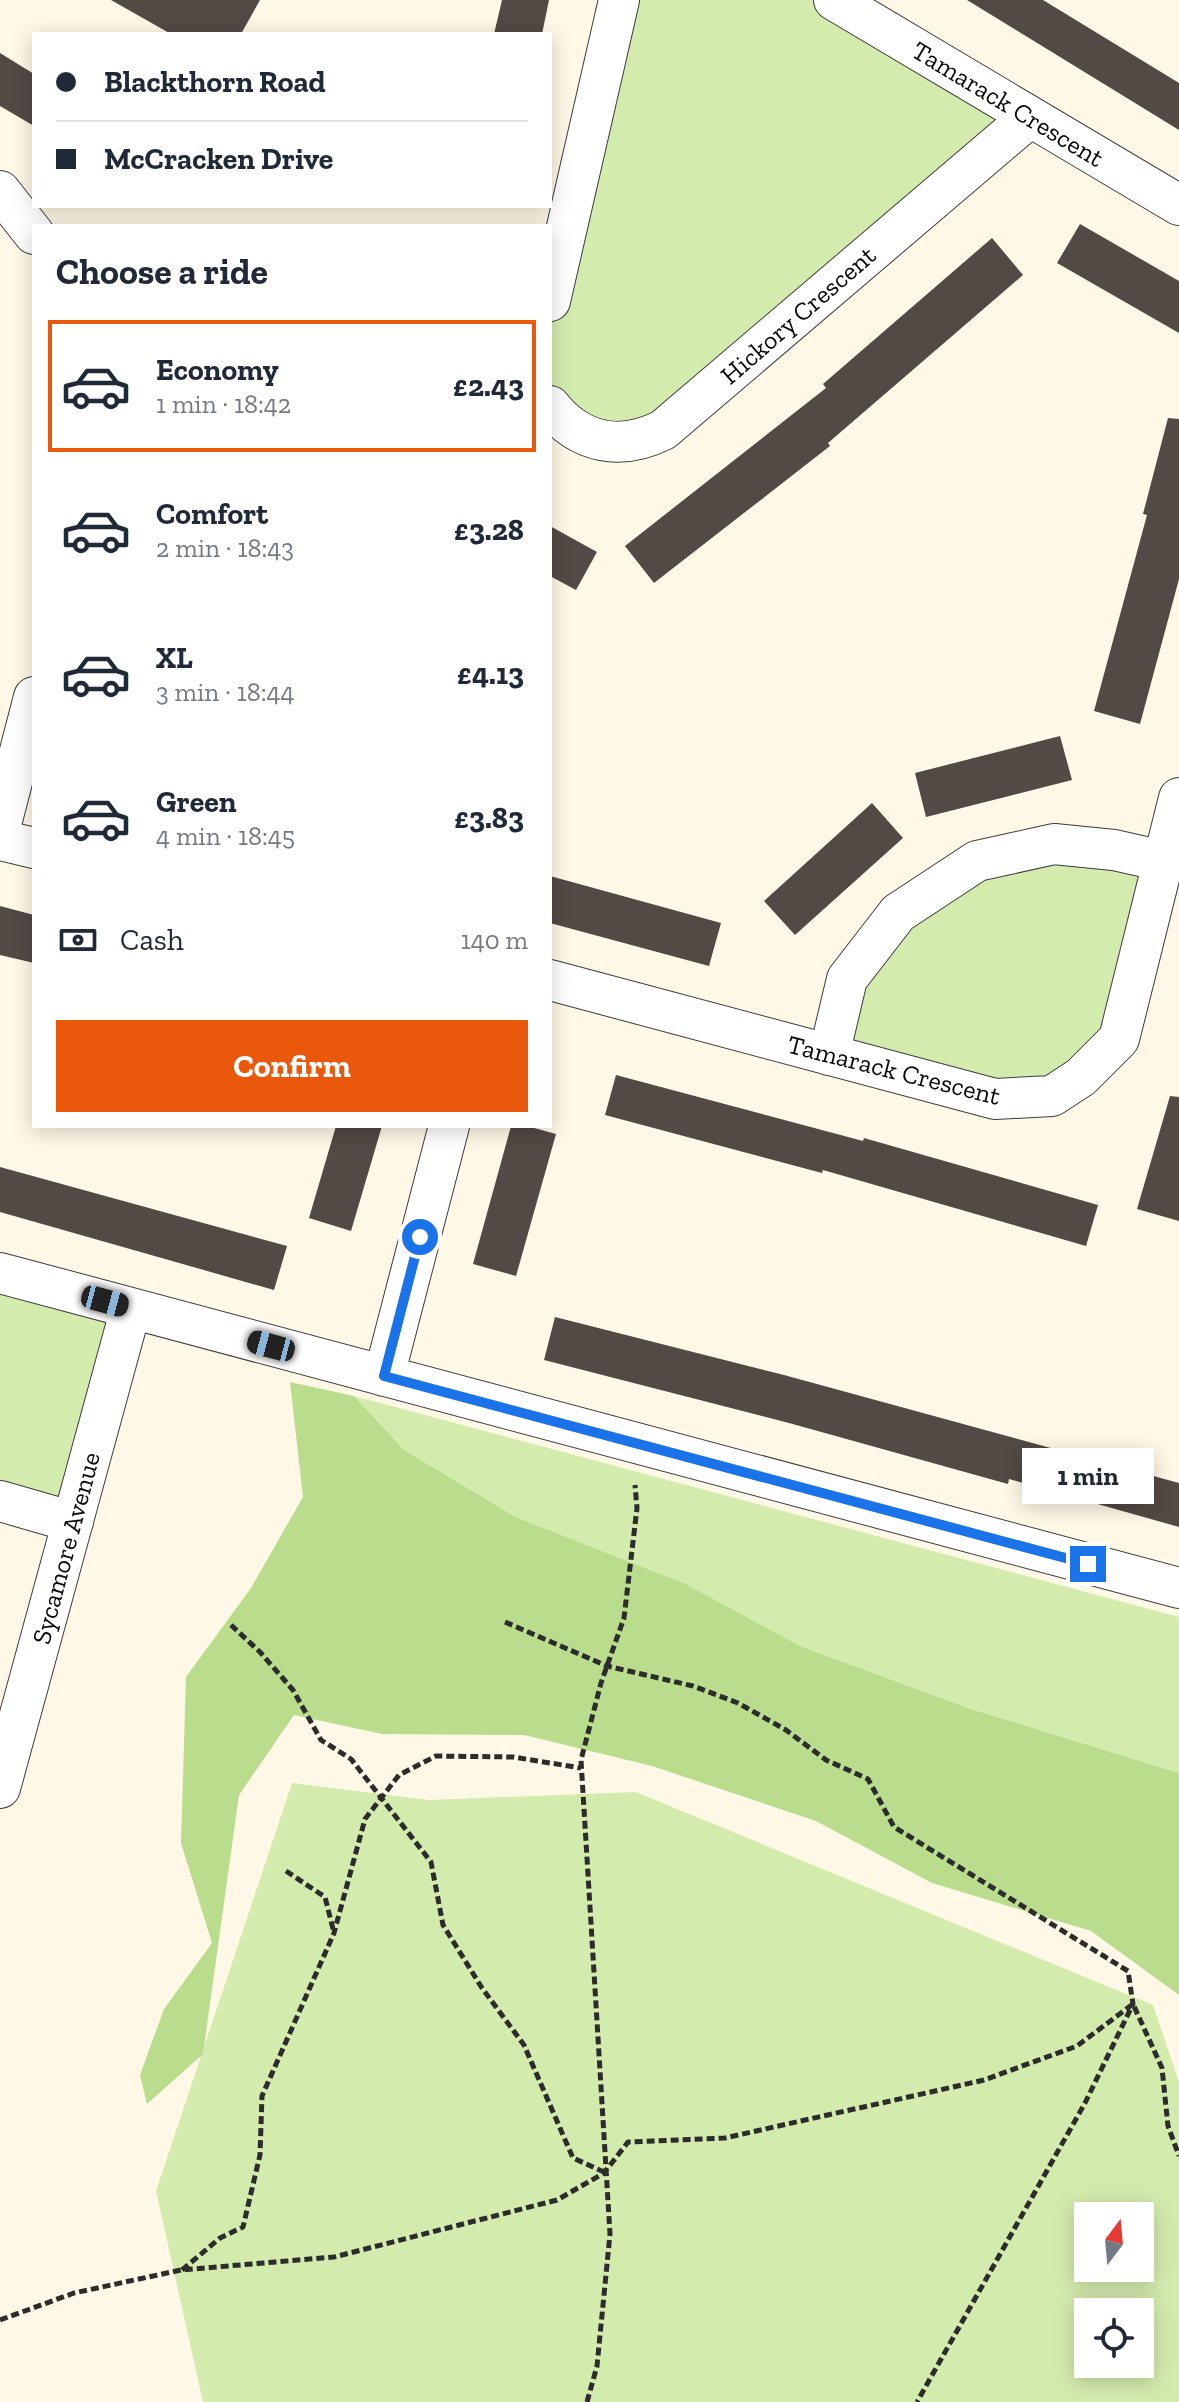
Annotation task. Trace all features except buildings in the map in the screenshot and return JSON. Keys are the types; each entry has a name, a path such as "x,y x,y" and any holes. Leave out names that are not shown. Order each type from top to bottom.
{"street":[{"path":"552,292 619,0"},
{"name":"Tamarack Crescent","path":"837,1 1179,205"},
{"name":"Hickory Crescent","path":"552,408 566,424 592,439 627,443 663,430 1030,117"},
{"path":"0,191 32,231"},
{"path":"0,828 32,705"},
{"name":"Tamarack Crescent","path":"552,981 995,1099 1052,1096 1081,1077 1119,1039 1179,798"},
{"path":"0,840 32,848"},
{"path":"829,1055 847,979 898,913 977,861 1054,844 1114,850 1163,861"},
{"path":"384,1376 448,1128"},
{"path":"0,1273 1179,1588"},
{"name":"Sycamore Avenue","path":"0,1788 131,1308"},
{"path":"0,1501 73,1522"}],"path":[{"path":"587,2402 597,2366 610,2234 581,1768 607,1666 624,1618 637,1508 633,1442"},
{"path":"505,1622 607,1666 693,1686 738,1703 786,1730 826,1760 868,1779 894,1827 1128,1971 1133,2004 1162,2068 1168,2126 1179,2156"},
{"path":"231,1625 293,1690 321,1740 351,1759 431,1862 443,1925 482,1988 524,2045 573,2158 604,2173"},
{"path":"181,2270 220,2238 243,2227 260,2155 262,2096 334,1933 365,1819 399,1775 436,1756 513,1757 581,1768"},
{"path":"286,1871 325,1897 334,1933"},
{"path":"0,2320 74,2293 181,2270 334,2257 557,2200 604,2173 628,2142 725,2138 984,2080 1077,2046 1133,2004"},
{"path":"917,2402 1085,2103 1133,2004"}],"green space":[{"path":"619,0 834,0 1030,117 646,438 552,407 552,292"},
{"path":"977,861 1163,861 1119,1039 1052,1096 829,1055 847,979"},
{"path":"0,1273 131,1308 73,1522 0,1501"},
{"path":"290,1382 354,1396 404,1450 516,1517 688,1585 800,1646 971,1709 1179,1773 1179,1995 1091,1931 932,1883 816,1821 652,1766 524,1735 382,1734 294,1715 239,1795 203,2054 147,2104 140,2075 164,2009 212,1943 181,1843 186,1677 251,1588 303,1497"},
{"path":"354,1396 1179,1617 1179,1773 971,1709 800,1646 688,1585 516,1517 404,1450"},
{"path":"292,1783 429,1800 636,1792 1153,2005 1179,2082 1179,2402 203,2402 156,2191"}],"route":[{"path":"420,1237 384,1376 1088,1564"}]}
